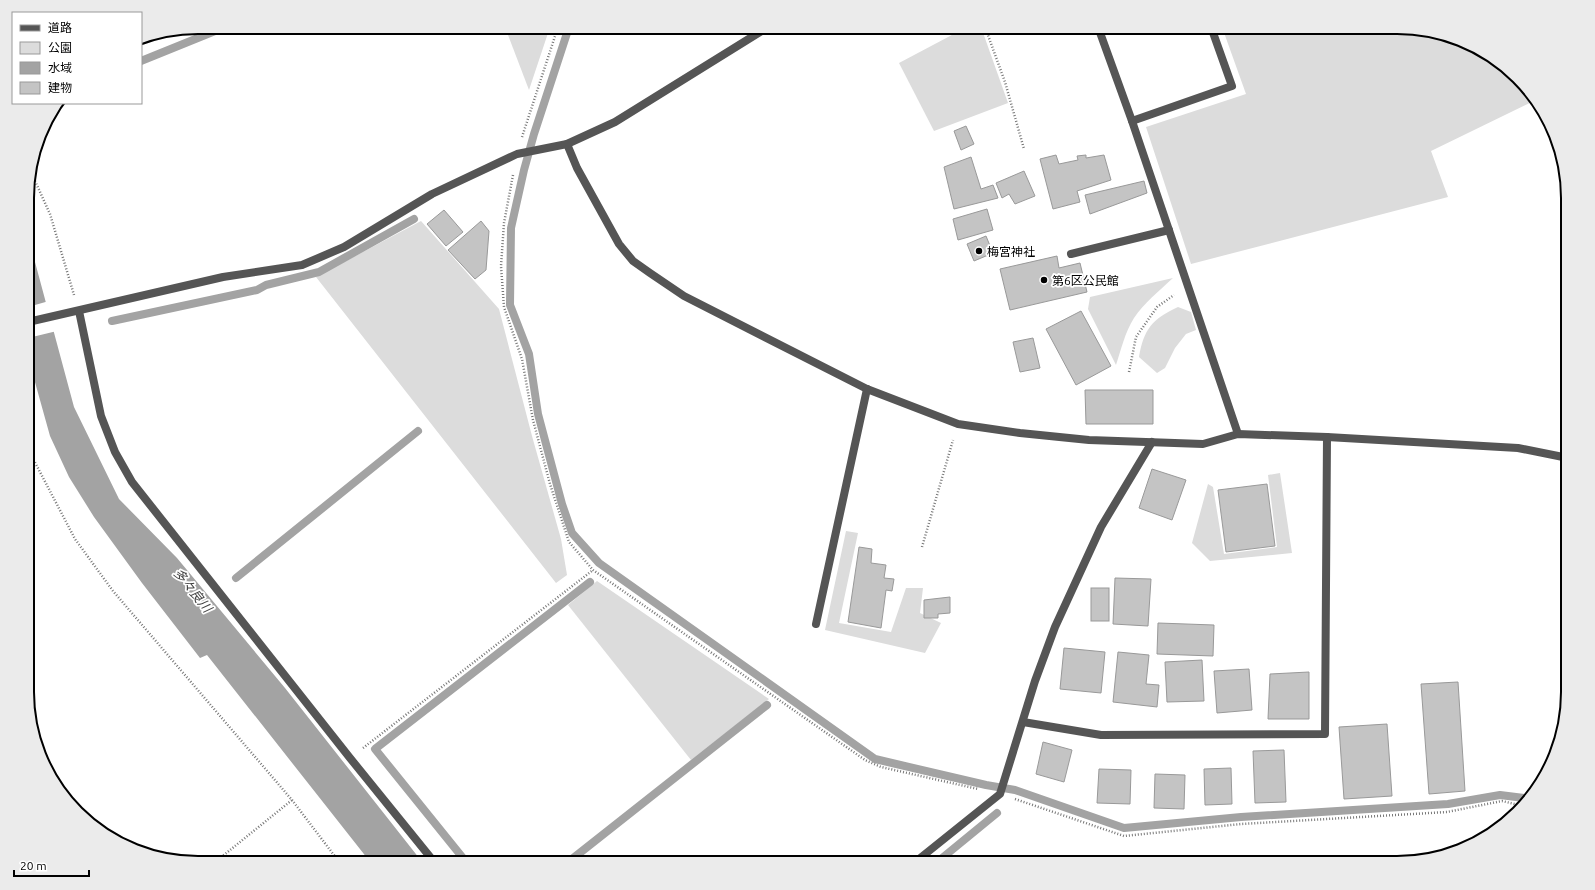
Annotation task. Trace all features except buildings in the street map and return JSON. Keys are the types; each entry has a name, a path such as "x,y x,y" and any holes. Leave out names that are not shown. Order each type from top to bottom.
{"street":[{"path":"34,321 223,277 302,265 344,247 432,194 517,154 567,144 615,122 757,34"},
{"path":"1101,34 1132,121 1238,434"},
{"path":"1132,121 1232,86 1213,34"},
{"path":"567,144 577,168 619,244 633,261 684,296 867,389 958,424 1020,433 1089,440 1203,444 1238,434 1327,437 1518,448 1561,457"},
{"path":"1071,254 1169,230"},
{"path":"75,311 101,416 115,452 132,482 429,856"},
{"path":"816,624 867,389"},
{"path":"1023,722 1101,735 1325,734 1327,437"},
{"path":"923,856 1000,794 1055,627 1101,527 1152,442"}],"path":[{"path":"556,34 517,154 504,223 502,266 504,307 522,359 533,420 550,484 570,542 593,570 865,760 881,767 1000,794 1124,836 1241,824 1447,812 1502,801 1516,804"},
{"path":"988,34 1005,82 1024,149"},
{"path":"35,180 50,214 75,311"},
{"path":"1129,372 1136,337 1157,307 1188,284"},
{"path":"922,548 958,424"},
{"path":"34,460 75,539 113,591 292,800 335,856"},
{"path":"350,758 593,570"},
{"path":"223,856 292,800"}],"green space":[{"path":"508,34 548,34 529,90"},
{"path":"954,34 983,34 1008,103 934,131 899,63"},
{"path":"1225,34 1407,34 1429,37 1449,43 1479,56 1497,68 1513,82 1530,103 1431,151 1448,197 1191,264 1146,127 1246,94"},
{"path":"421,221 499,309 561,539 567,575 556,583 316,277"},
{"path":"1173,278 1147,302 1134,318 1126,335 1116,365 1088,309 1090,297"},
{"path":"1178,307 1191,312 1196,330 1186,334 1175,348 1165,368 1157,373 1139,357 1141,347 1151,326 1169,311"},
{"path":"1280,473 1292,553 1210,561 1192,543 1208,484 1213,487 1224,554 1277,547 1268,475"},
{"path":"846,531 858,533 839,623 891,632 906,588 923,588 920,613 941,623 925,653 825,630"},
{"path":"597,581 769,699 691,760 568,605"}],"water":[{"name":"多々良川","path":"34,258 74,407 119,499 177,558 285,688 417,856 365,856 207,655 200,658 142,583 94,517 69,477 50,436 34,379"}],"pier":[{"path":"49,301 57,331 34,337 34,305"}],"waterway":[{"path":"142,61 208,34"},
{"path":"567,34 534,134 511,228 510,305 529,354 538,414 562,504 572,533 599,563 875,759 986,785 1015,790 1124,828 1241,817 1448,804 1500,795 1522,798"},
{"path":"112,321 257,290 266,285 319,272 414,219"},
{"path":"236,578 418,431"},
{"path":"461,856 375,749 590,582"},
{"path":"576,856 767,705"},
{"path":"945,856 997,813"}],"place":[{"name":"梅宮神社","path":"979,251"},
{"name":"第6区公民館","path":"1044,280"}]}
